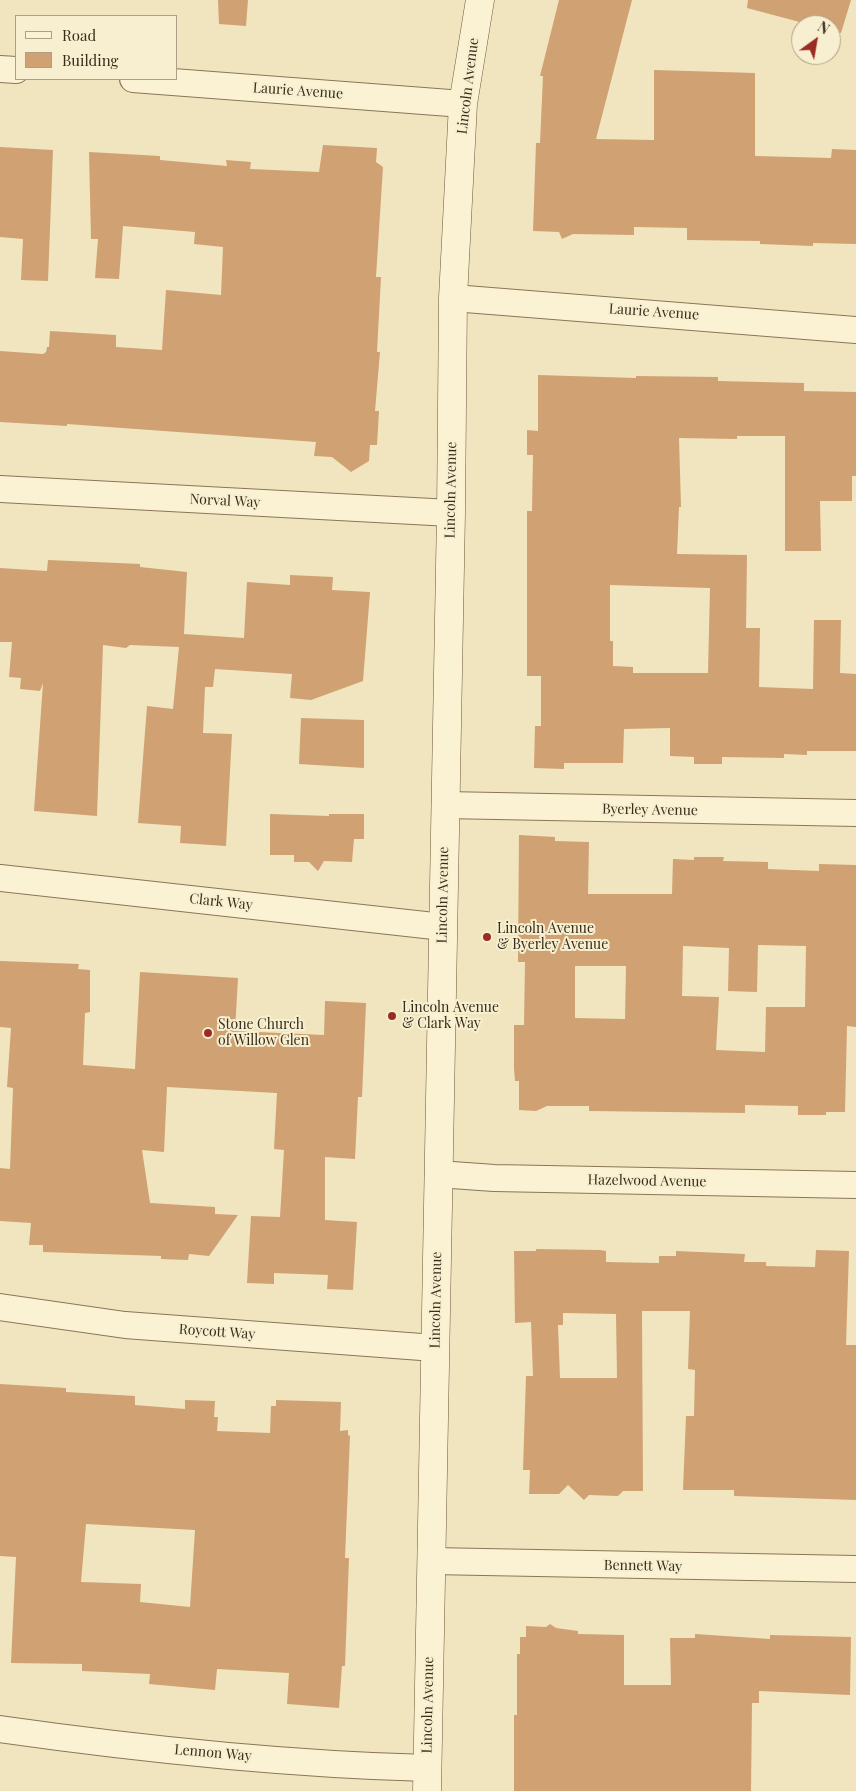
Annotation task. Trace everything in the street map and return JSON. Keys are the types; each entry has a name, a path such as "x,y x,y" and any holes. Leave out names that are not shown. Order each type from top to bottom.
{"main road":[{"name":"Lincoln Avenue","path":"427,1779 451,512 453,298 463,104 480,0"}],"street":[{"path":"0,69 15,70"},
{"name":"Laurie Avenue","path":"146,80 463,104"},
{"name":"Laurie Avenue","path":"453,298 856,330"},
{"name":"Norval Way","path":"0,489 451,512"},
{"name":"Byerley Avenue","path":"445,805 856,813"},
{"name":"Clark Way","path":"0,878 443,928"},
{"name":"Hazelwood Avenue","path":"438,1174 494,1178 856,1185"},
{"name":"Roycott Way","path":"0,1306 125,1325 435,1348"},
{"name":"Bennett Way","path":"431,1561 856,1570"},
{"name":"Lennon Way","path":"0,1729 109,1744 366,1766 427,1779"}],"building":[{"path":"218,0 248,0 246,26 219,24"},
{"path":"559,0 632,0 596,139 654,140 654,70 755,73 755,156 831,158 832,149 856,150 856,244 813,243 813,246 760,244 760,241 687,240 687,228 634,227 634,235 573,234 562,239 559,232 533,231 536,143 540,143 543,76 540,76"},
{"path":"748,0 851,0 841,33 841,15 791,15 791,20 747,8"},
{"path":"323,145 377,148 376,162 383,167 376,277 381,277 377,352 380,352 375,411 379,411 377,445 370,445 369,461 351,472 332,457 314,456 316,442 67,424 67,426 0,422 0,351 43,354 46,352 47,347 49,347 50,331 116,335 116,347 162,350 166,290 221,295 223,247 194,244 195,232 123,226 119,279 95,278 98,239 91,239 89,152 160,156 160,160 227,166 226,160 251,162 250,169 319,172"},
{"path":"0,147 53,150 48,281 21,280 23,239 0,237"},
{"path":"538,375 636,378 636,376 718,377 718,381 804,383 804,391 856,392 856,476 852,476 852,501 820,501 821,551 785,551 785,436 737,436 737,439 679,438 681,507 679,507 677,554 747,555 746,628 760,628 759,687 813,689 814,620 841,620 840,673 856,674 856,751 807,751 807,755 784,754 784,758 722,757 722,764 694,764 694,757 670,756 670,728 624,729 623,763 564,763 564,769 534,768 535,726 541,726 541,676 527,676 527,511 532,511 533,455 527,455 527,430 538,431","holes":["610,585 710,588 708,673 633,673 633,667 613,666 613,641 610,641"]},
{"path":"48,560 140,564 140,567 187,572 184,634 244,638 247,582 290,585 290,575 333,577 332,590 370,592 363,681 311,700 290,698 292,674 215,669 213,687 205,687 203,733 232,734 226,846 180,843 181,826 138,823 147,706 173,709 179,647 130,645 126,648 103,645 97,816 34,811 43,683 40,691 20,689 21,678 9,677 12,642 0,642 0,568 47,571"},
{"path":"301,718 364,720 364,768 299,764"},
{"path":"270,814 329,816 329,814 364,814 364,839 354,839 352,862 324,861 318,871 309,862 294,862 294,855 270,855"},
{"path":"519,835 555,837 555,841 589,842 588,894 672,894 673,859 694,860 694,857 724,857 723,861 768,862 768,869 819,871 819,864 856,865 856,1027 847,1026 845,1112 826,1112 826,1115 798,1115 798,1106 745,1105 745,1113 589,1111 589,1106 547,1106 536,1111 519,1110 519,1081 515,1081 514,1068 514,1025 524,1025 525,962 518,962","holes":["758,945 806,946 805,1007 766,1007 765,1052 716,1050 719,997 682,996 683,946 729,948 728,991 757,992","575,966 626,966 625,1019 575,1018"]},
{"path":"0,961 79,964 78,969 90,970 90,1012 85,1013 83,1065 135,1069 140,972 238,978 235,1031 324,1035 325,1001 366,1003 362,1097 358,1097 355,1159 325,1157 325,1220 357,1222 353,1290 327,1289 328,1275 274,1273 274,1284 247,1283 251,1216 280,1217 284,1150 274,1149 277,1093 167,1087 164,1152 142,1150 150,1203 215,1207 215,1214 238,1215 209,1256 189,1254 188,1260 161,1259 161,1256 43,1252 43,1245 29,1245 31,1223 0,1221 0,1168 10,1169 13,1088 7,1087 11,1028 0,1027"},
{"path":"536,1249 600,1250 606,1251 606,1262 659,1263 659,1256 676,1256 676,1251 745,1254 744,1262 766,1262 766,1266 815,1267 816,1250 849,1251 846,1345 856,1345 856,1500 734,1496 734,1490 683,1490 686,1416 694,1416 695,1370 688,1369 690,1311 642,1311 643,1491 623,1491 618,1496 589,1495 584,1500 568,1485 559,1494 529,1494 530,1470 523,1470 526,1376 533,1376 531,1322 515,1323 514,1251 536,1251","holes":["563,1313 616,1314 617,1378 560,1378 558,1325 563,1325"]},
{"path":"0,1384 66,1388 66,1392 135,1396 135,1405 185,1409 185,1400 215,1401 214,1417 218,1417 217,1431 270,1433 271,1406 276,1406 276,1400 341,1402 340,1431 348,1430 348,1435 350,1436 345,1558 349,1558 345,1666 342,1666 339,1708 287,1704 289,1673 217,1669 215,1690 149,1684 150,1674 82,1671 82,1664 11,1663 16,1557 0,1556","holes":["86,1524 195,1530 190,1607 140,1602 141,1584 81,1582"]},
{"path":"550,1624 556,1628 578,1631 578,1634 624,1635 624,1685 671,1685 670,1638 695,1638 695,1634 770,1639 770,1635 851,1637 850,1695 759,1691 759,1703 752,1703 751,1791 514,1791 514,1715 517,1715 517,1654 520,1654 520,1637 526,1637 526,1626 546,1627"}],"place":[{"name":"Lincoln Avenue & Byerley Avenue","path":"487,937"},
{"name":"Lincoln Avenue & Clark Way","path":"392,1016"},
{"name":"Stone Church of Willow Glen","path":"208,1033"}]}
